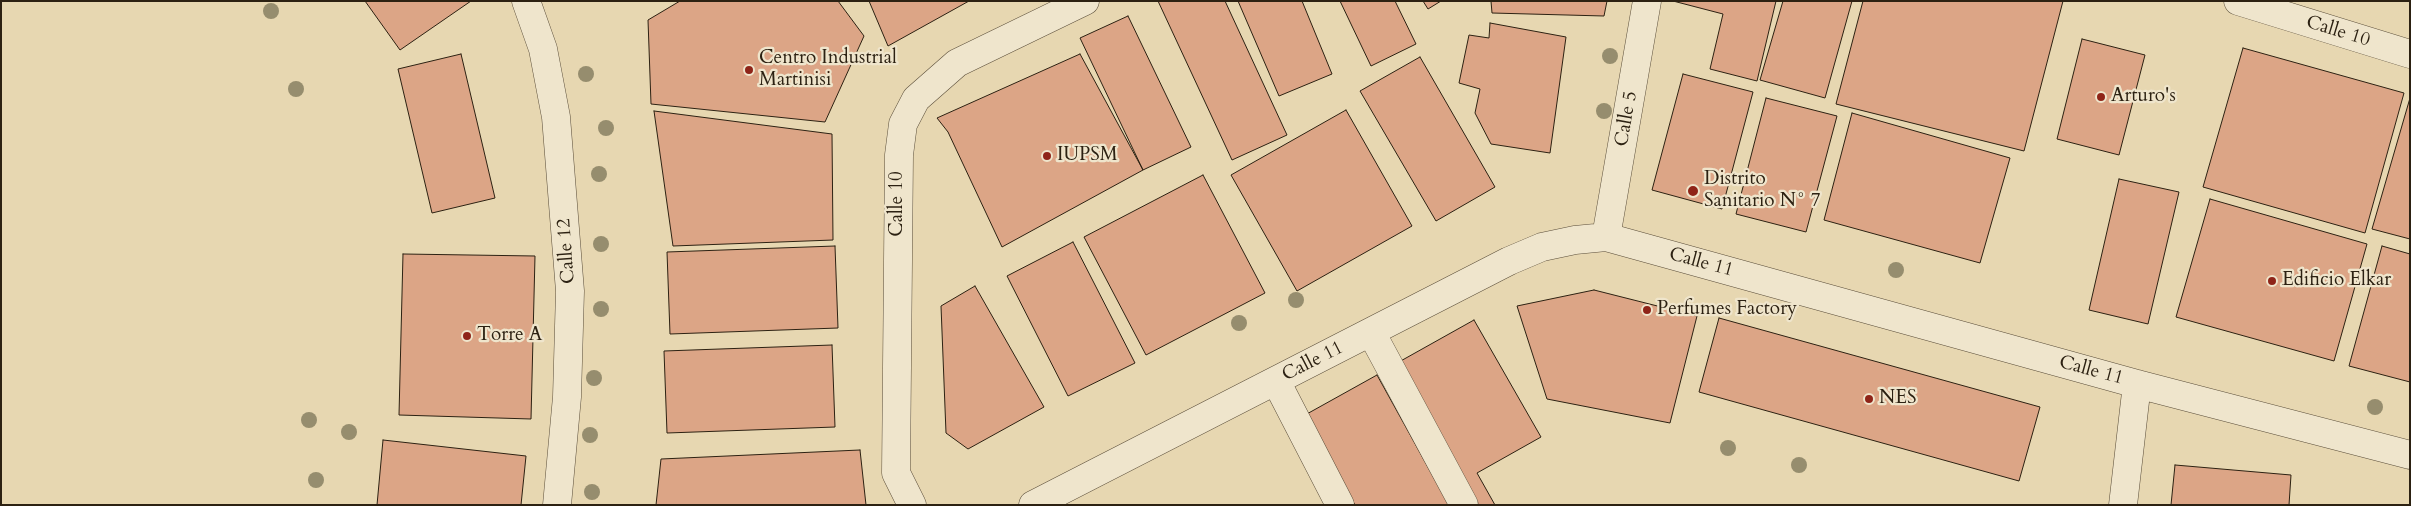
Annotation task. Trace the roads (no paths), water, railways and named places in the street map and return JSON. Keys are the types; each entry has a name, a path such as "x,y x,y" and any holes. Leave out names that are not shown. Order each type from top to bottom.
{"street":[{"name":"Calle 12","path":"526,1 543,49 556,118 570,291 567,397 557,505"},
{"name":"Calle 10","path":"912,505 896,473 899,155 903,124 916,99 956,63 1085,1"},
{"name":"Calle 5","path":"1606,237 1647,1"},
{"name":"Calle 10","path":"2238,1 2410,54"},
{"name":"Calle 11","path":"1032,505 1509,261 1542,247 1575,240 1606,237 2137,384 2410,455"},
{"path":"1371,332 1464,505"},
{"path":"1276,381 1340,505"},
{"path":"2123,505 2137,384"}],"place":[{"name":"Centro Industrial Martinisi","path":"749,70"},
{"name":"Arturo's","path":"2101,97"},
{"name":"IUPSM","path":"1047,156"},
{"name":"Distrito Sanitario N° 7","path":"1693,191"},
{"name":"Edificio Elkar","path":"2272,281"},
{"name":"Perfumes Factory","path":"1647,310"},
{"name":"Torre A","path":"467,336"},
{"name":"NES","path":"1869,399"}]}
